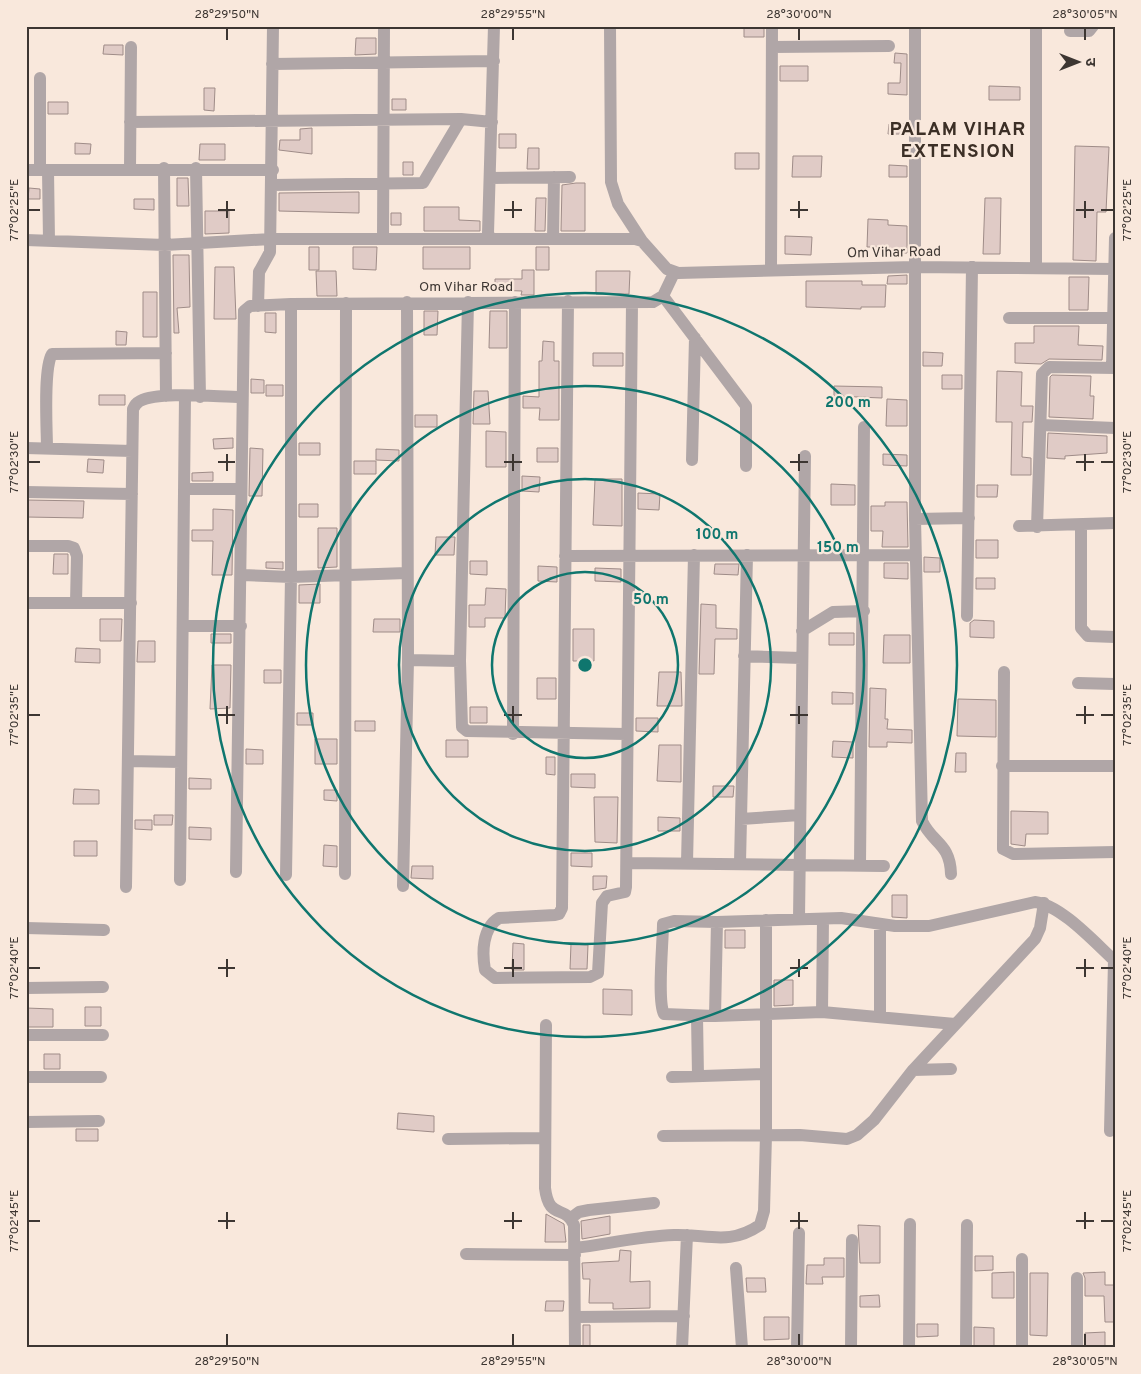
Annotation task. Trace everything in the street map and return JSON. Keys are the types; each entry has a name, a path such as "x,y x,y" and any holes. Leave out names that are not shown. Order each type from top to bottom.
{"street":[{"path":"258,306 259,272 269,257 270,239 273,170 273,26"},
{"path":"383,239 384,26"},
{"path":"490,238 488,233 494,26"},
{"path":"610,26 611,182 614,197 642,242 667,269 674,273 663,296 746,406 746,466"},
{"path":"771,270 772,26"},
{"path":"915,26 915,519 922,821 949,857 950,874"},
{"path":"1036,26 1036,268"},
{"path":"1070,31 1088,31 1093,26"},
{"path":"772,47 889,46"},
{"path":"130,169 132,47"},
{"path":"272,64 494,61"},
{"path":"40,78 49,240"},
{"path":"130,122 461,119 492,122"},
{"path":"272,185 422,183 461,119"},
{"path":"164,168 166,396"},
{"path":"26,170 196,168 273,170"},
{"path":"196,168 200,396"},
{"path":"553,238 554,177"},
{"path":"490,178 570,177"},
{"path":"26,240 165,245 270,239 553,238 642,242"},
{"path":"1037,527 1042,374 1044,369 1049,367 1113,368 1115,238"},
{"name":"Om Vihar Road","path":"674,273 914,267 1114,269"},
{"path":"967,616 972,268"},
{"name":"Om Vihar Road","path":"241,397 244,311 250,306 407,302 568,301 632,303 653,302 663,296"},
{"path":"568,301 562,908 555,915 499,918 492,922 485,939 483,960 485,970 488,975 507,978 590,977 598,973 602,903 606,896 625,892 627,863 626,734 632,303"},
{"path":"403,886 408,660 407,302"},
{"path":"468,302 460,662 464,730 513,734 626,734"},
{"path":"513,734 515,302"},
{"path":"345,874 346,303"},
{"path":"286,875 290,577 290,304"},
{"path":"1009,318 1114,318"},
{"path":"692,460 695,338"},
{"path":"47,448 48,374 49,359 52,354 166,353"},
{"path":"126,887 133,409 136,403 142,399 166,396 241,397 242,575 236,872"},
{"path":"180,880 185,396"},
{"path":"1041,425 1115,428"},
{"path":"860,865 864,611 864,427"},
{"path":"26,448 132,451"},
{"path":"799,919 805,456"},
{"path":"184,489 242,489"},
{"path":"26,492 132,494"},
{"path":"915,519 969,518"},
{"path":"1019,526 1115,524"},
{"path":"1081,525 1081,628 1088,636 1115,637"},
{"path":"26,546 68,546 74,548 77,556 76,603"},
{"path":"687,863 694,555"},
{"path":"740,863 747,555"},
{"path":"565,556 916,555"},
{"path":"242,575 290,577 407,573"},
{"path":"26,603 131,602"},
{"path":"802,632 833,612 864,611"},
{"path":"183,626 241,626"},
{"path":"744,656 801,658"},
{"path":"408,660 460,662"},
{"path":"1004,672 1002,766 1003,845 1005,852 1013,854 1115,852"},
{"path":"1078,683 1115,684"},
{"path":"128,761 181,762"},
{"path":"1002,766 1115,766"},
{"path":"741,819 800,815"},
{"path":"627,863 884,866"},
{"path":"663,1136 766,1135 847,1139 857,1135 874,1120 913,1070 1035,939 1040,928 1044,903"},
{"path":"955,1024 822,1012 715,1016 664,1014 662,1009 663,924 674,921 717,922 841,918 880,924 929,926 1018,905 1044,903 1057,910 1114,961 1110,1131"},
{"path":"822,1012 823,919"},
{"path":"466,1254 575,1252 660,1236 688,1235 734,1238 746,1234 760,1225 764,1211 766,1135 766,920"},
{"path":"715,1016 717,922"},
{"path":"880,924 880,1016"},
{"path":"26,928 104,930"},
{"path":"26,988 104,987"},
{"path":"697,1016 698,1076"},
{"path":"546,1024 544,1138 546,1201 554,1210 571,1218 574,1225 575,1348"},
{"path":"26,1036 103,1034"},
{"path":"913,1070 951,1069"},
{"path":"672,1077 765,1074"},
{"path":"26,1077 101,1077"},
{"path":"26,1122 99,1121"},
{"path":"448,1139 544,1138"},
{"path":"571,1218 579,1212 589,1210 654,1203"},
{"path":"909,1348 910,1224"},
{"path":"966,1348 967,1225"},
{"path":"797,1348 799,1232"},
{"path":"682,1348 688,1235"},
{"path":"851,1348 852,1240"},
{"path":"1022,1259 1022,1348"},
{"path":"736,1268 742,1348"},
{"path":"1077,1278 1077,1348"},
{"path":"576,1317 684,1316"}],"building":[{"path":"744,26 764,26 764,37 744,37"},
{"path":"356,38 376,38 376,54 355,55"},
{"path":"104,45 123,45 123,55 103,54"},
{"path":"895,53 907,54 907,95 888,94 888,83 900,83 901,63 894,63"},
{"path":"780,66 808,66 808,81 780,81"},
{"path":"989,86 1020,87 1020,100 989,100"},
{"path":"204,88 215,88 214,111 204,110"},
{"path":"392,99 406,99 406,110 392,110"},
{"path":"48,102 68,102 68,114 48,114"},
{"path":"889,124 907,124 907,134 888,134"},
{"path":"312,128 312,154 279,150 280,140 300,140 300,129"},
{"path":"499,134 516,134 516,148 499,148"},
{"path":"75,143 91,144 90,154 75,154"},
{"path":"200,144 225,144 225,160 199,160"},
{"path":"1075,146 1109,147 1106,212 1097,212 1096,261 1073,260"},
{"path":"528,148 539,148 539,169 527,169"},
{"path":"735,153 759,153 759,169 735,169"},
{"path":"793,156 822,156 821,177 792,177"},
{"path":"403,162 413,162 413,175 403,175"},
{"path":"889,165 907,166 907,177 889,177"},
{"path":"177,178 188,178 189,206 177,206"},
{"path":"585,183 585,231 561,231 562,185"},
{"path":"29,188 40,189 40,199 28,199"},
{"path":"359,192 359,213 279,211 279,193"},
{"path":"536,198 546,198 545,231 535,231"},
{"path":"985,198 1001,198 1000,254 983,254"},
{"path":"134,199 154,199 154,210 134,209"},
{"path":"424,207 459,207 459,220 480,221 480,231 424,231"},
{"path":"205,211 229,211 229,233 205,234"},
{"path":"391,213 401,213 401,225 391,225"},
{"path":"868,219 888,220 888,225 907,226 907,253 889,253 889,247 867,247"},
{"path":"785,236 812,237 811,255 785,254"},
{"path":"309,247 319,247 319,270 309,270"},
{"path":"353,247 377,247 376,270 353,269"},
{"path":"423,247 470,247 470,269 423,269"},
{"path":"536,247 549,247 549,270 536,270"},
{"path":"173,255 189,255 190,307 177,308 179,333 174,333"},
{"path":"215,267 234,267 236,319 214,319"},
{"path":"522,270 534,270 534,295 521,295 522,291 495,290 495,279 522,279"},
{"path":"316,271 336,271 337,296 317,296"},
{"path":"596,271 630,271 629,294 596,294"},
{"path":"907,275 907,284 887,284 888,276"},
{"path":"1069,277 1089,277 1088,310 1069,310"},
{"path":"806,281 862,281 862,285 886,285 885,307 861,307 861,309 806,307"},
{"path":"143,292 157,292 157,337 143,337"},
{"path":"424,311 438,311 437,335 424,335"},
{"path":"490,311 507,311 507,348 489,348"},
{"path":"265,313 276,313 276,333 265,332"},
{"path":"1034,326 1079,326 1078,345 1103,346 1102,360 1049,359 1041,364 1015,363 1015,343 1034,343"},
{"path":"116,331 127,332 126,345 116,345"},
{"path":"543,341 554,342 554,361 559,361 559,420 539,420 540,408 523,408 523,396 539,397 539,361 542,361"},
{"path":"923,352 943,353 942,366 923,366"},
{"path":"593,353 623,353 623,366 593,366"},
{"path":"997,371 1022,372 1021,406 1033,406 1032,422 1023,422 1022,457 1031,458 1031,475 1011,475 1012,422 996,422"},
{"path":"942,375 962,375 962,389 942,389"},
{"path":"1052,375 1091,376 1090,396 1094,396 1093,419 1049,417 1050,377"},
{"path":"251,379 264,380 264,393 251,393"},
{"path":"266,385 283,385 283,396 266,396"},
{"path":"834,386 882,387 882,398 834,396"},
{"path":"474,391 488,391 490,424 473,424"},
{"path":"99,395 125,395 125,405 99,405"},
{"path":"887,399 907,400 907,426 886,426"},
{"path":"415,415 437,415 437,427 415,427"},
{"path":"486,431 506,432 506,467 486,467"},
{"path":"1048,433 1107,436 1107,453 1065,456 1065,459 1047,458"},
{"path":"233,438 233,448 214,449 213,439"},
{"path":"299,443 320,443 320,455 299,455"},
{"path":"250,448 263,449 262,496 249,496"},
{"path":"537,448 558,448 558,462 537,462"},
{"path":"376,449 399,450 399,461 376,460"},
{"path":"883,454 907,455 907,466 883,465"},
{"path":"88,459 104,460 103,473 87,472"},
{"path":"354,461 376,461 376,474 354,474"},
{"path":"213,472 213,481 192,481 192,473"},
{"path":"522,476 540,477 539,492 522,491"},
{"path":"595,479 622,479 622,526 593,525"},
{"path":"831,484 855,485 855,505 831,505"},
{"path":"977,485 998,485 997,497 977,497"},
{"path":"638,493 660,494 659,510 638,509"},
{"path":"26,500 84,501 83,518 26,517"},
{"path":"885,502 907,502 908,547 882,547 883,531 871,531 871,506 885,506"},
{"path":"299,504 318,504 318,517 299,517"},
{"path":"213,509 233,510 232,575 212,575 213,541 192,541 192,530 213,530"},
{"path":"318,528 337,528 337,567 318,568"},
{"path":"436,537 455,537 454,555 435,555"},
{"path":"976,540 998,540 998,558 976,558"},
{"path":"54,554 68,554 68,574 53,574"},
{"path":"924,557 940,558 940,572 924,572"},
{"path":"470,561 487,561 487,575 470,574"},
{"path":"266,562 283,562 283,569 266,568"},
{"path":"884,563 908,563 908,579 884,578"},
{"path":"715,564 739,564 738,575 714,574"},
{"path":"538,566 557,567 557,582 538,581"},
{"path":"595,568 621,569 621,582 595,581"},
{"path":"976,578 995,578 995,589 976,589"},
{"path":"320,584 320,603 299,603 299,585"},
{"path":"486,588 506,589 505,618 485,618 485,627 469,627 469,605 485,605"},
{"path":"701,604 716,605 716,628 737,629 737,639 715,639 714,674 699,674"},
{"path":"100,619 122,619 121,641 100,641"},
{"path":"374,619 400,619 400,632 373,632"},
{"path":"974,620 994,621 994,638 970,637 970,623"},
{"path":"573,629 594,629 594,661 573,661"},
{"path":"829,633 854,633 854,645 829,645"},
{"path":"211,634 231,634 231,643 211,643"},
{"path":"884,635 910,635 910,663 883,663"},
{"path":"138,641 155,641 155,662 137,662"},
{"path":"76,648 100,649 100,663 75,662"},
{"path":"212,665 231,665 230,708 210,709"},
{"path":"264,670 281,670 281,683 264,683"},
{"path":"659,672 681,672 682,706 657,706"},
{"path":"537,678 556,678 556,699 537,699"},
{"path":"870,688 886,689 885,719 888,719 887,729 912,730 912,743 887,742 887,747 869,747"},
{"path":"832,692 853,693 853,704 832,704"},
{"path":"958,699 996,700 996,737 957,736"},
{"path":"470,707 487,707 487,723 470,723"},
{"path":"297,713 313,713 313,725 297,725"},
{"path":"636,718 658,718 658,732 636,731"},
{"path":"355,721 375,721 375,731 355,731"},
{"path":"315,739 337,739 337,764 315,764"},
{"path":"446,740 468,740 468,757 446,757"},
{"path":"833,741 853,742 853,758 832,757"},
{"path":"659,745 681,745 681,782 657,781"},
{"path":"246,749 263,750 263,764 246,764"},
{"path":"956,753 966,753 966,772 955,772"},
{"path":"546,757 555,757 555,775 546,774"},
{"path":"571,774 595,774 595,788 571,787"},
{"path":"189,778 211,779 211,789 189,789"},
{"path":"713,786 734,786 733,797 713,797"},
{"path":"74,789 99,790 99,804 73,804"},
{"path":"324,790 337,790 337,801 324,800"},
{"path":"594,797 618,797 617,843 595,842"},
{"path":"1011,811 1048,812 1048,834 1026,834 1025,846 1011,844"},
{"path":"154,815 173,815 172,825 154,825"},
{"path":"658,817 680,818 680,831 658,831"},
{"path":"135,820 152,820 152,830 135,829"},
{"path":"189,827 211,828 211,840 189,839"},
{"path":"74,841 97,841 97,856 74,856"},
{"path":"324,845 337,846 337,867 323,866"},
{"path":"571,853 592,853 592,867 571,866"},
{"path":"412,866 433,866 433,879 411,878"},
{"path":"593,876 607,876 606,888 593,890"},
{"path":"892,895 907,895 907,918 892,917"},
{"path":"725,930 745,930 745,948 725,948"},
{"path":"513,943 524,944 524,970 512,970"},
{"path":"571,944 588,945 587,969 570,969"},
{"path":"774,980 793,980 793,1005 774,1006"},
{"path":"603,989 632,990 632,1015 603,1014"},
{"path":"85,1007 101,1007 101,1026 85,1026"},
{"path":"26,1008 53,1009 53,1027 26,1027"},
{"path":"44,1054 60,1054 60,1069 44,1069"},
{"path":"398,1113 434,1116 434,1132 397,1129"},
{"path":"76,1129 98,1129 98,1141 76,1141"},
{"path":"546,1214 564,1224 566,1242 545,1242"},
{"path":"610,1216 610,1234 582,1239 581,1221"},
{"path":"858,1225 880,1226 880,1263 860,1263"},
{"path":"620,1250 631,1251 630,1282 650,1281 650,1308 613,1309 613,1303 589,1303 590,1279 583,1279 582,1263 619,1261"},
{"path":"975,1256 993,1256 993,1270 975,1271"},
{"path":"824,1258 844,1258 844,1277 822,1277 823,1284 806,1284 807,1265 824,1265"},
{"path":"1014,1272 1014,1298 992,1298 992,1273"},
{"path":"1105,1272 1105,1285 1115,1285 1115,1322 1105,1322 1104,1296 1085,1296 1085,1278 1083,1273"},
{"path":"1030,1273 1048,1273 1047,1336 1030,1335"},
{"path":"746,1278 765,1278 766,1292 747,1292"},
{"path":"879,1295 880,1307 860,1307 860,1296"},
{"path":"546,1301 564,1301 563,1311 545,1311"},
{"path":"764,1317 789,1317 789,1339 764,1340"},
{"path":"917,1324 938,1324 938,1336 917,1337"},
{"path":"583,1325 590,1325 590,1348 583,1348"},
{"path":"974,1327 994,1328 994,1348 974,1348"},
{"path":"1105,1332 1105,1348 1085,1348 1085,1333"}],"district":[{"name":"PALAM VIHAR EXTENSION","path":"958,141"}]}
